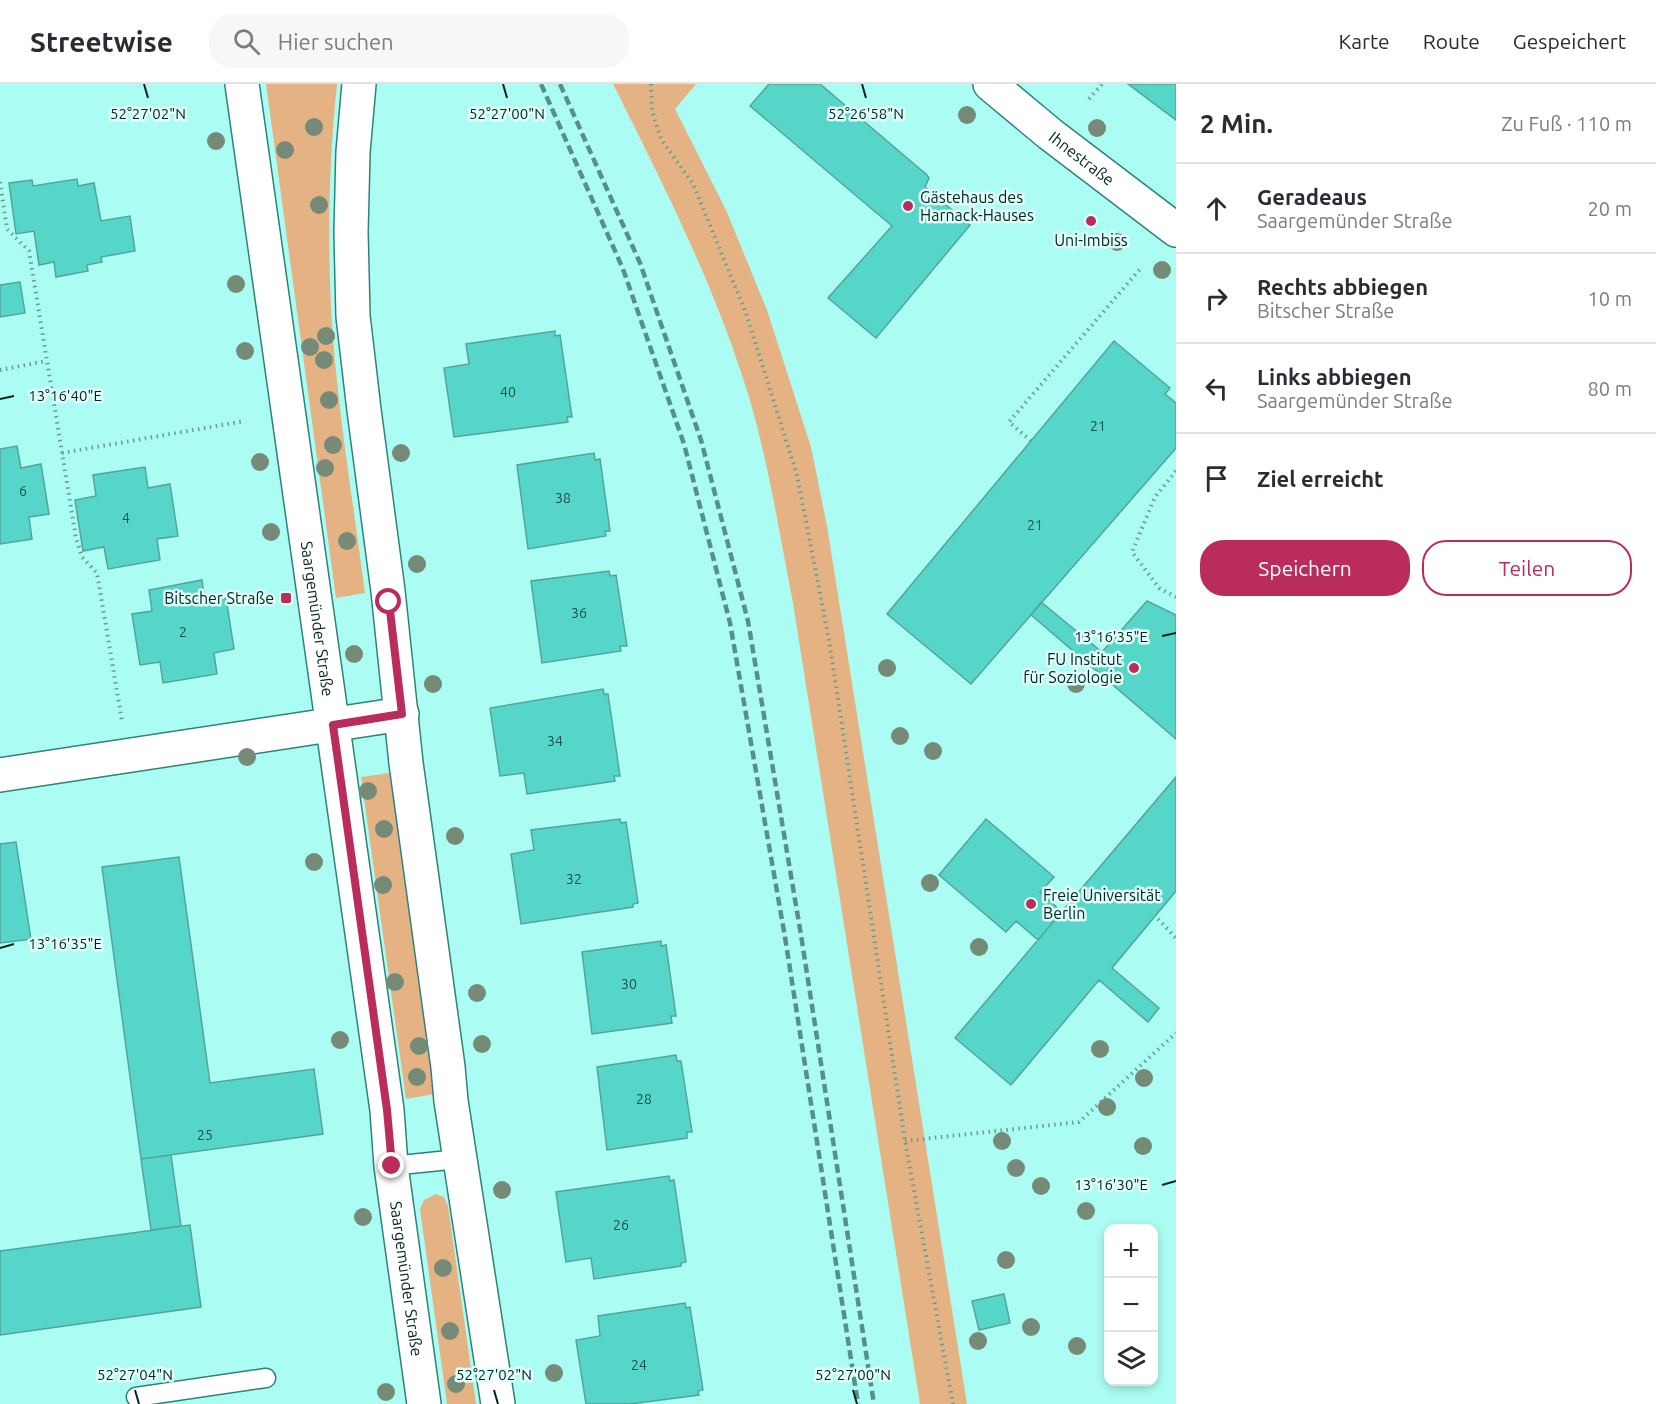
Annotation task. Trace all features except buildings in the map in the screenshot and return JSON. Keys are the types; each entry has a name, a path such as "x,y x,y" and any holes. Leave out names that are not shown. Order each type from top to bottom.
{"main road":[{"name":"Saargemünder Straße","path":"242,84 386,1098 392,1166 424,1404"},
{"path":"359,84 352,163 353,316 406,763 459,1159 498,1404"},
{"name":"Ihnestraße","path":"990,84 1050,134 1176,230"},
{"path":"0,775 402,714"}],"lane":[{"path":"392,1166 459,1159"},
{"path":"136,1397 266,1378"}],"path":[{"path":"651,84 652,111 662,139 693,184 746,313 797,475 829,640 905,1141 953,1404"},
{"path":"1089,99 1102,84"},
{"path":"0,182 7,229 29,251 76,538 81,557 97,573 123,730"},
{"path":"1030,441 1009,422 1140,269"},
{"path":"0,370 46,361"},
{"path":"62,453 245,421"},
{"path":"1176,471 1155,497 1132,552 1159,588 1176,597"},
{"path":"1158,919 1176,938"},
{"path":"905,1141 1079,1122 1176,1034"}],"shaded area":[{"path":"266,84 337,84 330,180 331,307 339,403 365,593 336,598"},
{"path":"613,84 696,84 675,109 726,210 767,310 811,447 827,526 967,1404 920,1404 793,603 758,428 741,372 714,298"},
{"path":"390,773 434,1094 406,1099 361,777"},
{"path":"436,1194 444,1197 448,1206 476,1404 447,1404 420,1209 424,1200"}],"railway":[{"path":"541,84 623,269 684,444 730,623 785,937 858,1404"},
{"path":"560,84 640,263 701,440 748,621 801,935 874,1404"}],"place":[{"name":"Gästehaus des Harnack-Hauses","path":"908,206"},
{"name":"Uni-Imbiss","path":"1091,221"},
{"name":"Bitscher Straße","path":"286,598"},
{"name":"FU Institut für Soziologie","path":"1134,668"},
{"name":"Freie Universität Berlin","path":"1031,904"}],"route":[{"path":"389,602 402,714 333,725 387,1110 392,1166"}]}
